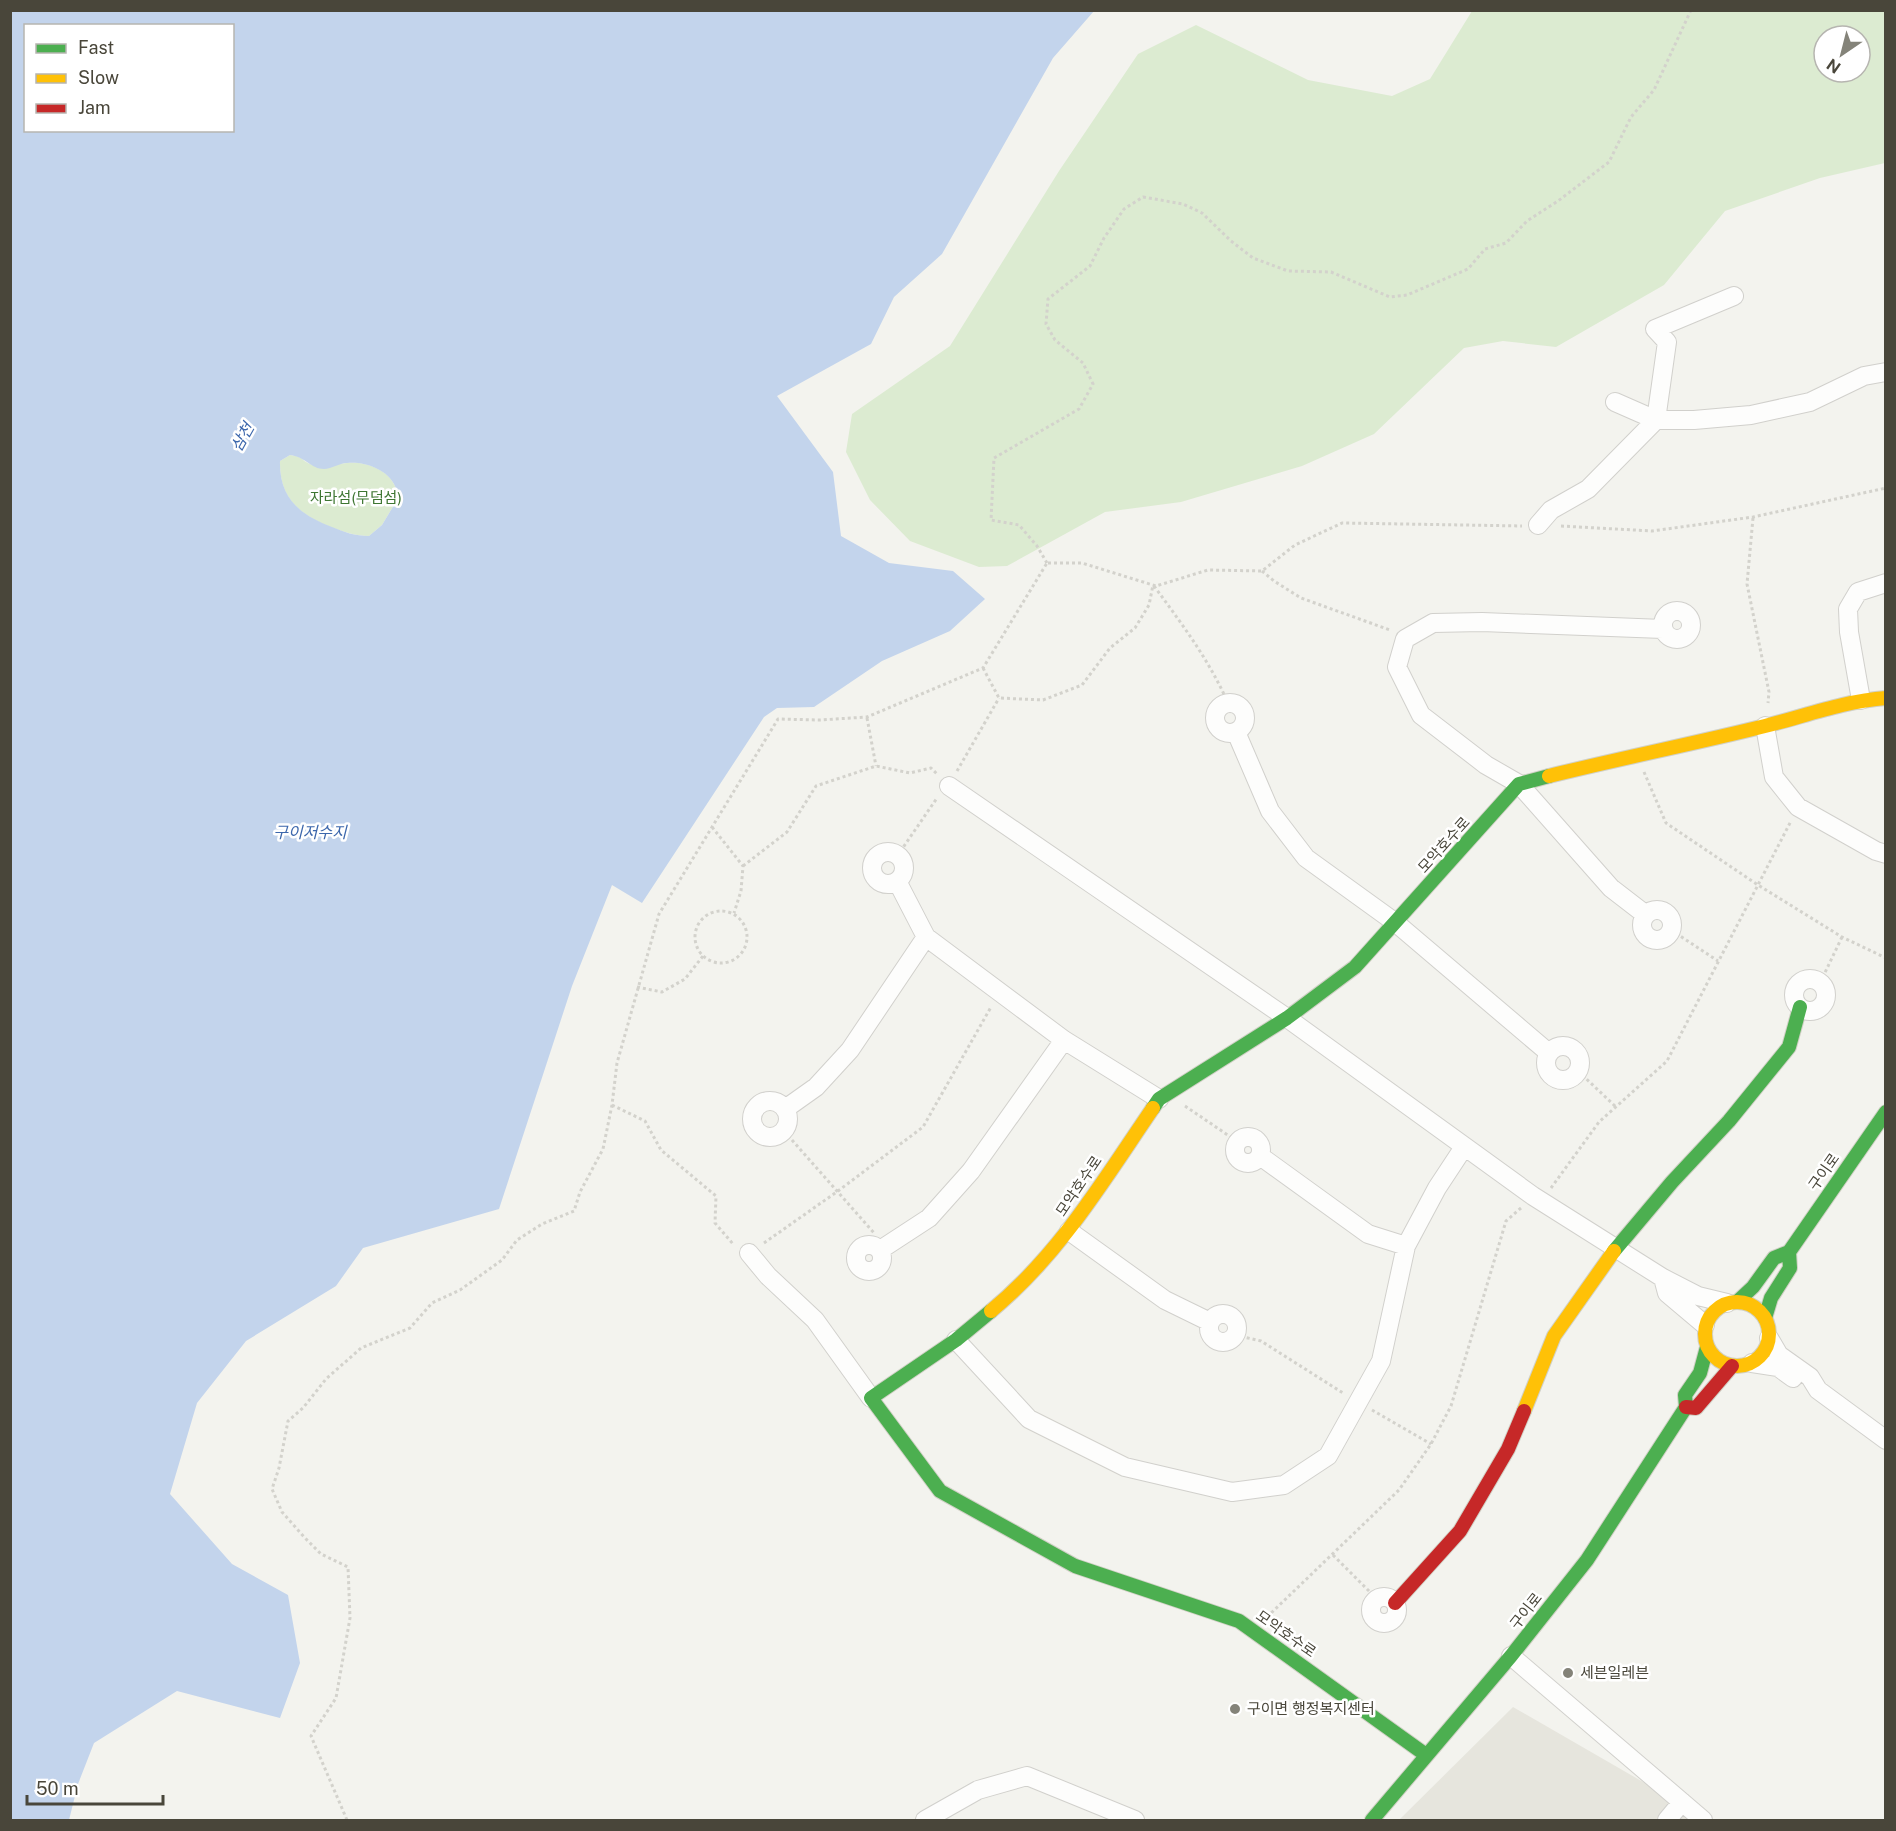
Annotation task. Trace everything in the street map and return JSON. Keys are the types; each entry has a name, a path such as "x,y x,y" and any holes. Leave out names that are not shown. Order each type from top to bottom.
{"street":[{"path":"1538,525 1551,510 1588,489 1656,420 1667,342 1655,329 1734,296"},
{"path":"1615,402 1656,420 1694,420 1751,415 1810,402 1864,376 1886,372"},
{"path":"1861,700 1849,632 1848,609 1858,592 1886,582"},
{"path":"1663,629 1482,622 1433,623 1405,639 1397,667 1421,715 1486,765 1519,784 1611,888 1646,915 1656,910 1665,912 1671,920 1671,930"},
{"path":"1519,784 1638,754 1765,726 1861,700 1886,699"},
{"path":"1228,703 1219,708 1215,721 1220,730 1236,732 1270,811 1306,858 1396,923 1549,1053"},
{"path":"1765,726 1774,777 1798,807 1876,851 1886,854"},
{"name":"모악호수로","path":"1426,1755 1239,1621 1075,1566 940,1491 872,1398 956,1340 1019,1288 1069,1231 1166,1094 1287,1018 1355,967 1519,784"},
{"path":"949,786 1287,1018 1533,1196 1663,1278 1698,1296 1732,1302 1758,1309 1769,1328 1766,1348 1760,1357 1742,1366 1732,1366 1719,1361 1707,1347 1704,1336 1705,1325 1710,1315 1717,1307 1732,1302 1753,1287 1774,1258 1789,1252 1790,1268 1771,1298 1765,1318"},
{"path":"886,851 897,854 901,858 904,867 897,881 887,884 878,880 872,871 872,865 877,856 886,851"},
{"path":"897,881 926,938 1064,1040 1166,1094"},
{"path":"785,1109 816,1087 850,1050 926,938"},
{"path":"1377,1600 1372,1607 1373,1615 1382,1623 1390,1621 1396,1615 1395,1603 1460,1531 1508,1449 1554,1336 1616,1249 1672,1182 1730,1121 1789,1047 1800,1007 1794,998 1799,984 1808,979 1820,983"},
{"path":"883,1249 929,1218 971,1171 1064,1040"},
{"path":"1558,1046 1574,1050 1580,1060 1578,1071 1570,1079 1564,1081 1552,1077 1548,1074 1545,1063 1549,1053 1558,1046"},
{"path":"764,1101 776,1102 785,1109 788,1120 784,1131 773,1137 761,1135 753,1126 751,1120 755,1108 764,1101"},
{"name":"구이로","path":"1789,1252 1886,1112"},
{"path":"1238,1142 1235,1150 1242,1161 1254,1162 1260,1156 1368,1234 1406,1246"},
{"path":"956,1340 1029,1419 1125,1467 1232,1492 1284,1485 1328,1456 1381,1361 1406,1246 1437,1188 1464,1147"},
{"path":"1069,1231 1165,1300 1210,1322 1209,1331 1219,1341 1228,1341 1235,1335"},
{"path":"749,1253 768,1276 815,1320 872,1398"},
{"path":"1663,1278 1667,1293 1705,1325"},
{"path":"1769,1338 1779,1355 1810,1377 1818,1390"},
{"path":"1707,1347 1700,1373 1684,1395 1686,1407 1696,1408 1732,1366"},
{"path":"1752,1363 1778,1367 1804,1386 1818,1390 1886,1440"},
{"name":"구이로","path":"1372,1821 1511,1656 1587,1560 1686,1407"},
{"path":"1511,1656 1704,1821"},
{"path":"925,1821 978,1790 1027,1776 1135,1821"},
{"path":"1667,1821 1682,1802"}],"path":[{"path":"1047,563 1019,525 991,520 994,458 1079,409 1093,384 1083,363 1055,340 1046,324 1048,299 1090,266 1104,238 1124,209 1143,197 1184,204 1202,213 1231,241 1253,258 1288,271 1331,272 1390,297 1407,295 1468,269 1485,249 1506,243 1527,221 1558,201 1609,162 1631,117 1654,90 1691,10"},
{"path":"1047,563 1082,562 1156,586 1208,570 1263,571 1295,545 1342,523 1538,525 1652,531 1753,517 1886,488"},
{"path":"1753,517 1747,584 1769,692 1765,726"},
{"path":"347,1821 311,1736 336,1698 350,1618 348,1567 321,1554 304,1537 282,1512 272,1489 279,1468 288,1421 303,1408 326,1379 361,1348 411,1328 432,1303 460,1290 502,1260 517,1240 542,1224 574,1211 580,1192 603,1149 612,1105 616,1064 659,914 778,719 820,720 867,717 983,668 1047,563"},
{"path":"1263,571 1301,598 1387,629 1415,633"},
{"path":"999,698 1043,700 1082,685 1110,648 1135,628 1149,605 1153,585"},
{"path":"1153,585 1196,641 1228,703"},
{"path":"983,668 999,698"},
{"path":"901,858 902,849 937,799 949,786 999,698"},
{"path":"867,717 876,766"},
{"path":"1638,754 1647,782 1666,823 1842,938 1886,958"},
{"path":"743,866 787,832 816,786 876,766 910,773 931,768 949,786"},
{"path":"1253,1630 1399,1490 1431,1444 1451,1406 1506,1221 1533,1196 1550,1190 1599,1122 1667,1061 1798,807"},
{"path":"712,827 743,866 741,891 734,914"},
{"path":"717,910 734,914 741,919 748,936 743,953 736,959 719,963 704,956 695,942 695,933 702,918 717,910"},
{"path":"1671,930 1718,961"},
{"path":"1820,983 1842,938"},
{"path":"637,987 662,992 685,979 704,956"},
{"path":"612,1105 645,1121 661,1150 716,1196 715,1223 731,1243 749,1253 838,1191 923,1127 1000,992"},
{"path":"1578,1071 1616,1107"},
{"path":"1166,1094 1238,1142"},
{"path":"784,1131 838,1191 883,1249"},
{"path":"1235,1335 1261,1341 1358,1402 1431,1444"},
{"path":"1333,1555 1377,1600"}],"shaded area":[{"path":"1513,1707 1709,1820 1399,1820"}],"green space":[{"path":"1472,11 1885,11 1885,163 1820,178 1725,211 1664,285 1556,347 1503,341 1464,348 1374,434 1302,466 1181,502 1105,512 1007,566 979,567 910,541 870,500 846,452 852,414 950,346 1059,171 1138,54 1196,25 1308,80 1392,96 1430,79"},
{"name":"자라섬(무덤섬)","path":"290,455 315,465 354,463 375,467 392,480 397,500 382,525 369,536 355,535 321,523 301,511 283,486 280,461"}],"water":[{"name":"구이저수지","path":"11,10 1094,11 1053,58 942,254 894,297 871,344 777,396 833,472 841,536 889,563 953,571 985,599 950,631 882,661 814,707 777,708 764,717 642,903 612,885 572,986 499,1209 363,1248 336,1286 246,1341 197,1403 170,1494 232,1564 288,1595 300,1663 280,1718 177,1691 94,1743 78,1784 69,1820 10,1820","holes":["290,455 319,468 327,469 344,463 353,463 374,467 387,475 396,489 397,500 382,525 369,536 359,535 341,531 301,511 283,485 280,461"]}],"traffic: fast":[{"path":"1153,1108 1159,1099 1287,1018 1355,967 1519,784 1549,776"},
{"path":"1614,1251 1672,1182 1729,1121 1789,1047 1800,1007"},
{"path":"1738,1301 1753,1287 1774,1258 1789,1252 1886,1112"},
{"path":"1765,1318 1771,1298 1790,1268 1789,1252"},
{"path":"991,1311 956,1340 871,1398 940,1491 1075,1566 1239,1621 1426,1755"},
{"path":"1686,1407 1685,1395 1700,1373 1707,1347"},
{"path":"1372,1820 1511,1656 1587,1560 1686,1407"}],"traffic: slow":[{"path":"1549,776 1738,733 1840,706 1886,698"},
{"path":"991,1311 1038,1266 1079,1216 1153,1108"},
{"path":"1524,1411 1554,1336 1614,1251"},
{"path":"1731,1302 1743,1302 1760,1311 1767,1322 1769,1334 1767,1346 1760,1357 1743,1366 1731,1366 1719,1361 1710,1352 1705,1340 1705,1328 1710,1316 1719,1307 1731,1302"}],"traffic: jam":[{"path":"1686,1407 1696,1408 1732,1366"},
{"path":"1395,1603 1460,1531 1508,1449 1524,1411"}],"place":[{"name":"세븐일레븐","path":"1568,1673"},
{"name":"구이면 행정복지센터","path":"1235,1709"}],"water label":[{"name":"삼천","path":"242,437"}]}
